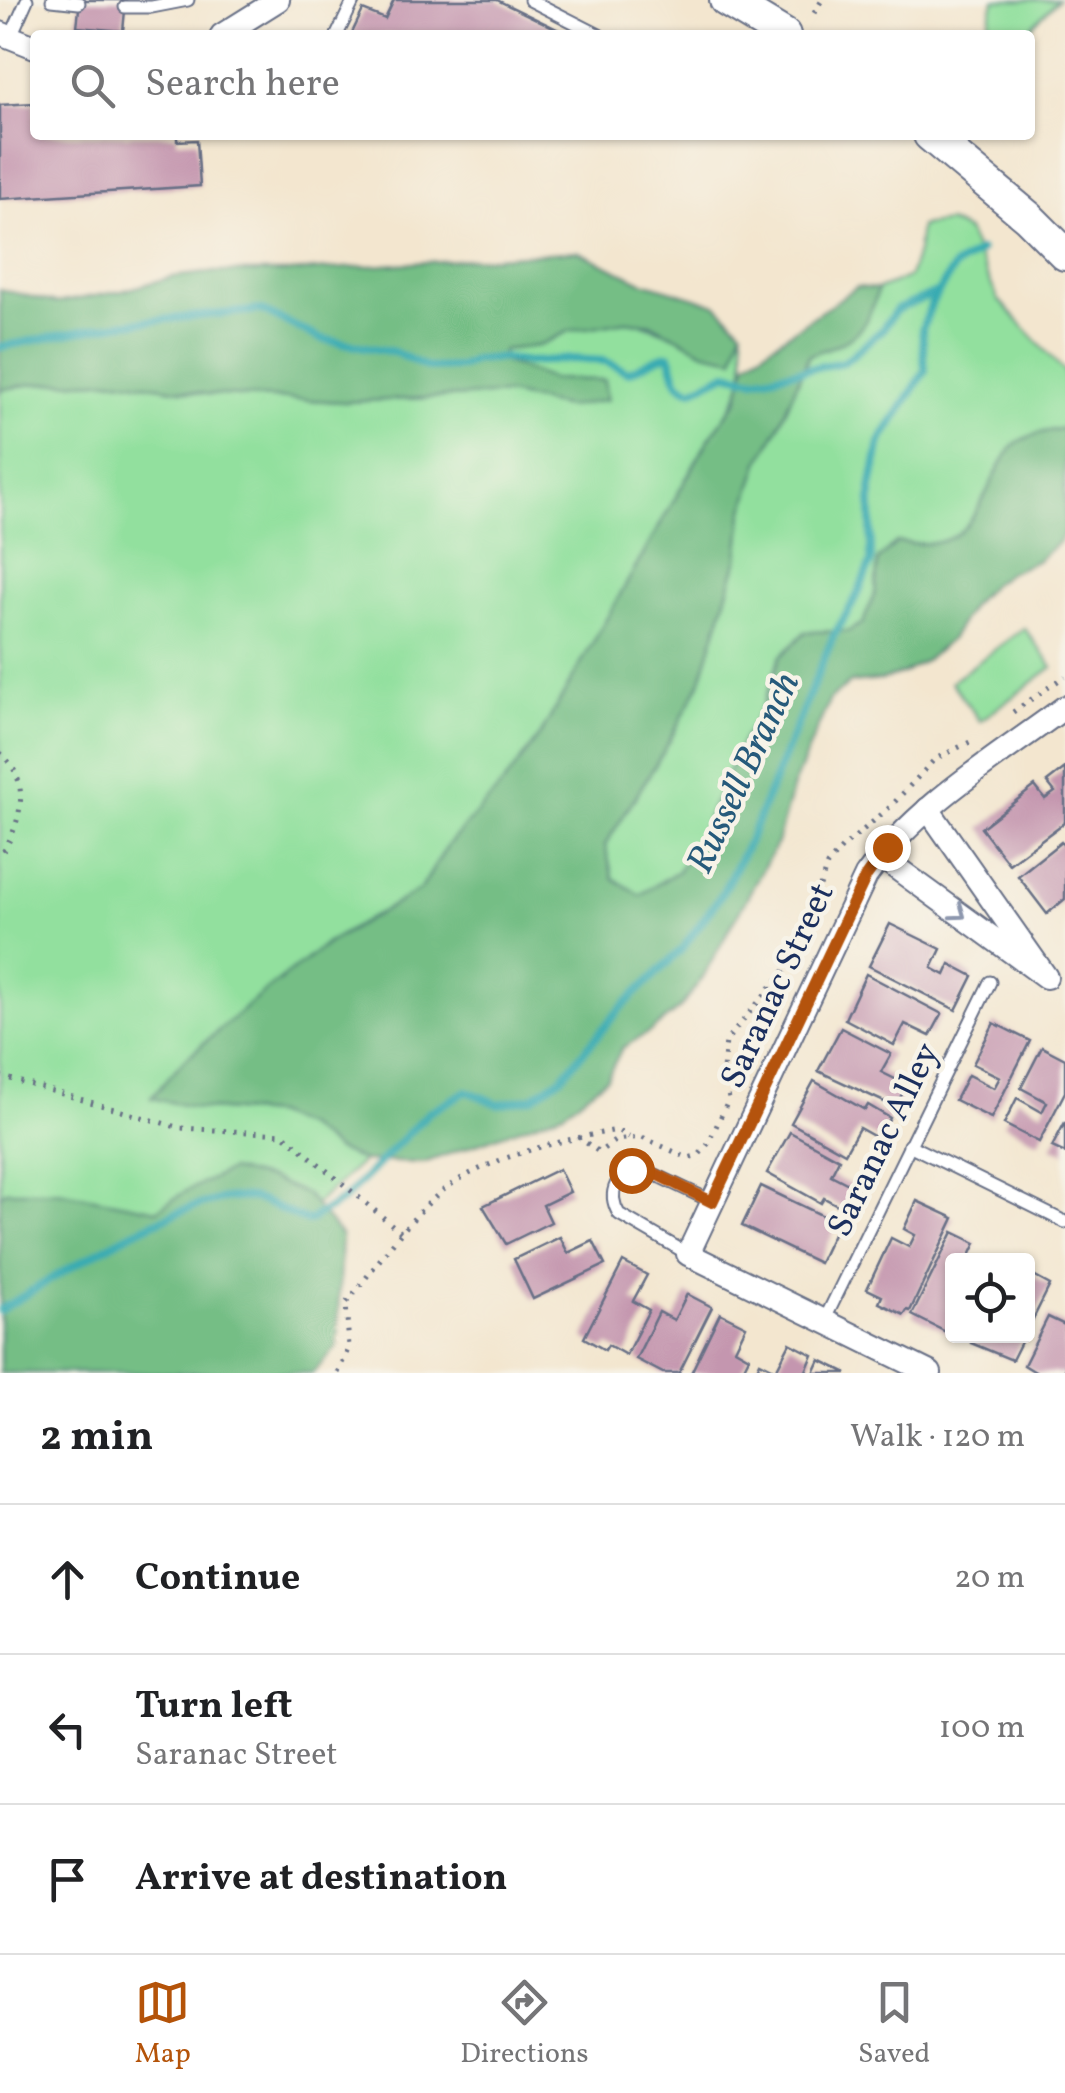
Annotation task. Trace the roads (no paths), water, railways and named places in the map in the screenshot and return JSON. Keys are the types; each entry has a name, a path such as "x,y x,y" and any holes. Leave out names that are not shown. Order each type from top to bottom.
{"street":[{"path":"230,30 278,0"},
{"path":"726,0 773,19"},
{"path":"5,35 30,45"},
{"path":"936,140 1065,254"},
{"name":"Saranac Street","path":"688,1254 866,876 880,856 928,809 1065,707"},
{"path":"928,809 1056,985"},
{"path":"880,856 1056,985"},
{"path":"688,1254 930,1373"}],"lane":[{"path":"5,35 27,0"},
{"path":"52,0 79,2"},
{"path":"126,7 152,8 188,0"},
{"path":"339,30 354,0"},
{"path":"530,0 589,30"},
{"name":"Saranac Alley","path":"824,1321 990,982"},
{"path":"908,1145 1065,1222"},
{"path":"688,1254 619,1214 614,1205 615,1184 622,1176 642,1168 712,1202"}],"waterway":[{"name":"Russell Branch","path":"0,1310 122,1238 192,1207 223,1199 251,1198 308,1221 344,1199 429,1112 467,1091 498,1104 532,1098 562,1077 619,1010 682,949 721,895 749,841 833,637 871,562 871,488 880,442 925,371 922,329 932,302 955,266 980,251"},
{"path":"0,347 118,324 261,310 321,339 394,352 428,368 460,367 474,360 500,358 529,362 572,359 605,361 628,372 669,355 678,381 692,390 727,373 754,379 844,362 881,331 896,310 936,293"}]}
